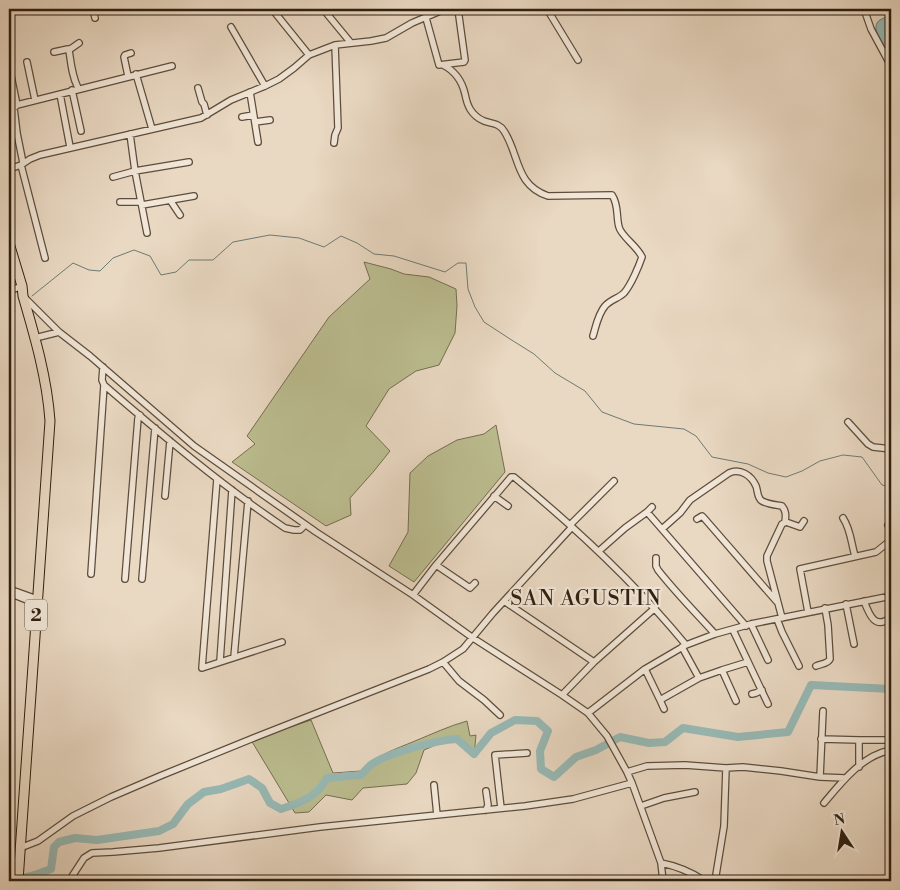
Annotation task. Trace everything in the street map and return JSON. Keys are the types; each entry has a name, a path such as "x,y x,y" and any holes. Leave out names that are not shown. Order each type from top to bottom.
{"highway":[{"name":"2","path":"9,243 41,362 48,396 50,421 18,881"}],"street":[{"path":"9,10 13,9"},
{"path":"93,9 95,18"},
{"path":"272,9 309,55"},
{"path":"323,9 352,43"},
{"path":"9,168 22,164 35,156 201,118 231,100 265,86 309,55 335,45 386,38 412,23 445,9"},
{"path":"442,65 465,61 458,9"},
{"path":"547,9 578,60"},
{"path":"864,9 871,29 891,66"},
{"path":"426,18 438,64 450,69 461,80 468,105 474,114 484,121 502,127 511,145 520,171 532,188 538,193 548,196 614,196 619,229 642,257 624,294 612,300 600,313 593,336"},
{"path":"231,27 265,86"},
{"path":"54,52 69,50 79,43"},
{"path":"334,143 338,128 335,45"},
{"path":"69,50 81,131"},
{"path":"128,76 124,57 131,53"},
{"path":"27,62 36,100"},
{"path":"9,66 17,105 14,108 22,164 45,258"},
{"path":"17,105 172,66"},
{"path":"136,74 152,129"},
{"path":"198,88 207,115"},
{"path":"250,92 258,142"},
{"path":"60,94 70,147"},
{"path":"242,117 254,115"},
{"path":"255,122 270,120"},
{"path":"130,134 135,172 147,233"},
{"path":"113,177 189,162"},
{"path":"120,202 141,204 194,196"},
{"path":"170,200 180,215"},
{"path":"9,292 22,286"},
{"path":"23,296 59,332 103,367 194,446 473,638 562,694 588,713 607,736 632,783 661,862 663,881"},
{"path":"35,338 59,332"},
{"path":"91,574 104,384 102,380 103,367"},
{"path":"104,384 217,479 285,528 300,530 305,524"},
{"path":"125,578 138,418 140,415"},
{"path":"848,422 868,444 873,447 891,448"},
{"path":"142,578 155,428"},
{"path":"165,496 170,440"},
{"path":"662,529 674,519 690,500 729,473 735,471 740,471 751,479 756,487 758,497 762,501 782,506 786,516 785,522 782,524 766,558 778,604 782,632 799,666"},
{"path":"413,595 509,478 514,477 599,551 655,608 684,646 699,678"},
{"path":"217,479 202,668 282,642"},
{"path":"20,848 38,841 72,816 144,783 429,670 443,662 463,649 571,526 614,481"},
{"path":"220,661 232,490"},
{"path":"494,496 508,506"},
{"path":"234,657 248,502"},
{"path":"599,551 652,507"},
{"path":"647,512 748,625 768,660"},
{"path":"697,519 702,516 704,518 778,604"},
{"path":"843,518 849,528 855,556"},
{"path":"785,522 799,528 804,521"},
{"path":"808,612 800,569 876,552 891,540"},
{"path":"656,558 658,570 716,634"},
{"path":"436,565 470,588 475,583"},
{"path":"9,591 37,602"},
{"path":"588,713 645,669 684,646 716,634 779,618 889,596 891,608"},
{"path":"504,601 594,662"},
{"path":"864,601 875,622 880,623 889,620 891,617"},
{"path":"846,604 854,644"},
{"path":"562,694 594,662 655,608"},
{"path":"816,666 830,660 826,608"},
{"path":"733,630 768,704"},
{"path":"443,662 459,681 500,715"},
{"path":"660,700 699,678 748,662"},
{"path":"645,669 664,709"},
{"path":"722,670 736,702"},
{"path":"752,694 762,690"},
{"path":"820,777 822,711"},
{"path":"821,739 891,740"},
{"path":"859,740 859,767"},
{"path":"824,803 845,778 876,755 887,751"},
{"path":"501,808 495,755 526,753"},
{"path":"627,772 647,766 685,765 758,768 820,777 845,778"},
{"path":"716,881 724,826 726,768"},
{"path":"69,881 84,858 92,853 159,848 320,827 437,816 573,799 632,783"},
{"path":"434,785 437,816"},
{"path":"486,791 488,805 486,810"},
{"path":"641,806 677,794 695,792"},
{"path":"661,862 688,871 705,881"}],"green space":[{"path":"364,262 404,274 429,277 456,289 455,333 439,365 416,371 389,389 366,426 390,451 350,498 351,515 326,526 232,462 255,444 247,436 329,317 370,279"},
{"path":"496,425 505,472 414,582 389,566 408,532 410,473 428,456 457,440 484,434"},
{"path":"311,720 333,773 361,771 367,765 387,753 467,721 470,736 476,735 474,756 457,740 445,741 424,750 416,773 407,784 363,788 352,800 326,795 309,812 295,813 251,740"}],"water":[{"path":"891,15 891,61 876,27 879,20"}],"waterway":[{"path":"32,296 73,263 89,270 100,271 113,258 134,250 150,256 161,275 176,272 189,260 213,260 233,242 270,235 299,238 324,247 341,236 357,243 374,254 394,256 445,272 458,263 466,263 468,289 475,307 484,322 534,354 555,373 585,391 602,412 634,424 684,429 696,436 712,457 748,464 768,473 786,477 820,461 843,455 862,457 882,485 891,487"},
{"path":"9,317 15,312"},
{"path":"11,881 51,869 54,847 59,842 75,838 97,840 159,831 173,824 188,804 204,792 221,789 249,779 262,788 270,803 281,809 301,802 313,795 327,778 361,775 379,760 413,748 457,739 474,754 491,733 515,720 537,721 548,731 540,751 541,769 554,777 576,757 596,750 620,737 649,743 665,742 683,728 738,737 788,732 811,685 891,689"}],"district":[{"name":"SAN AGUSTIN","path":"586,598"}]}
